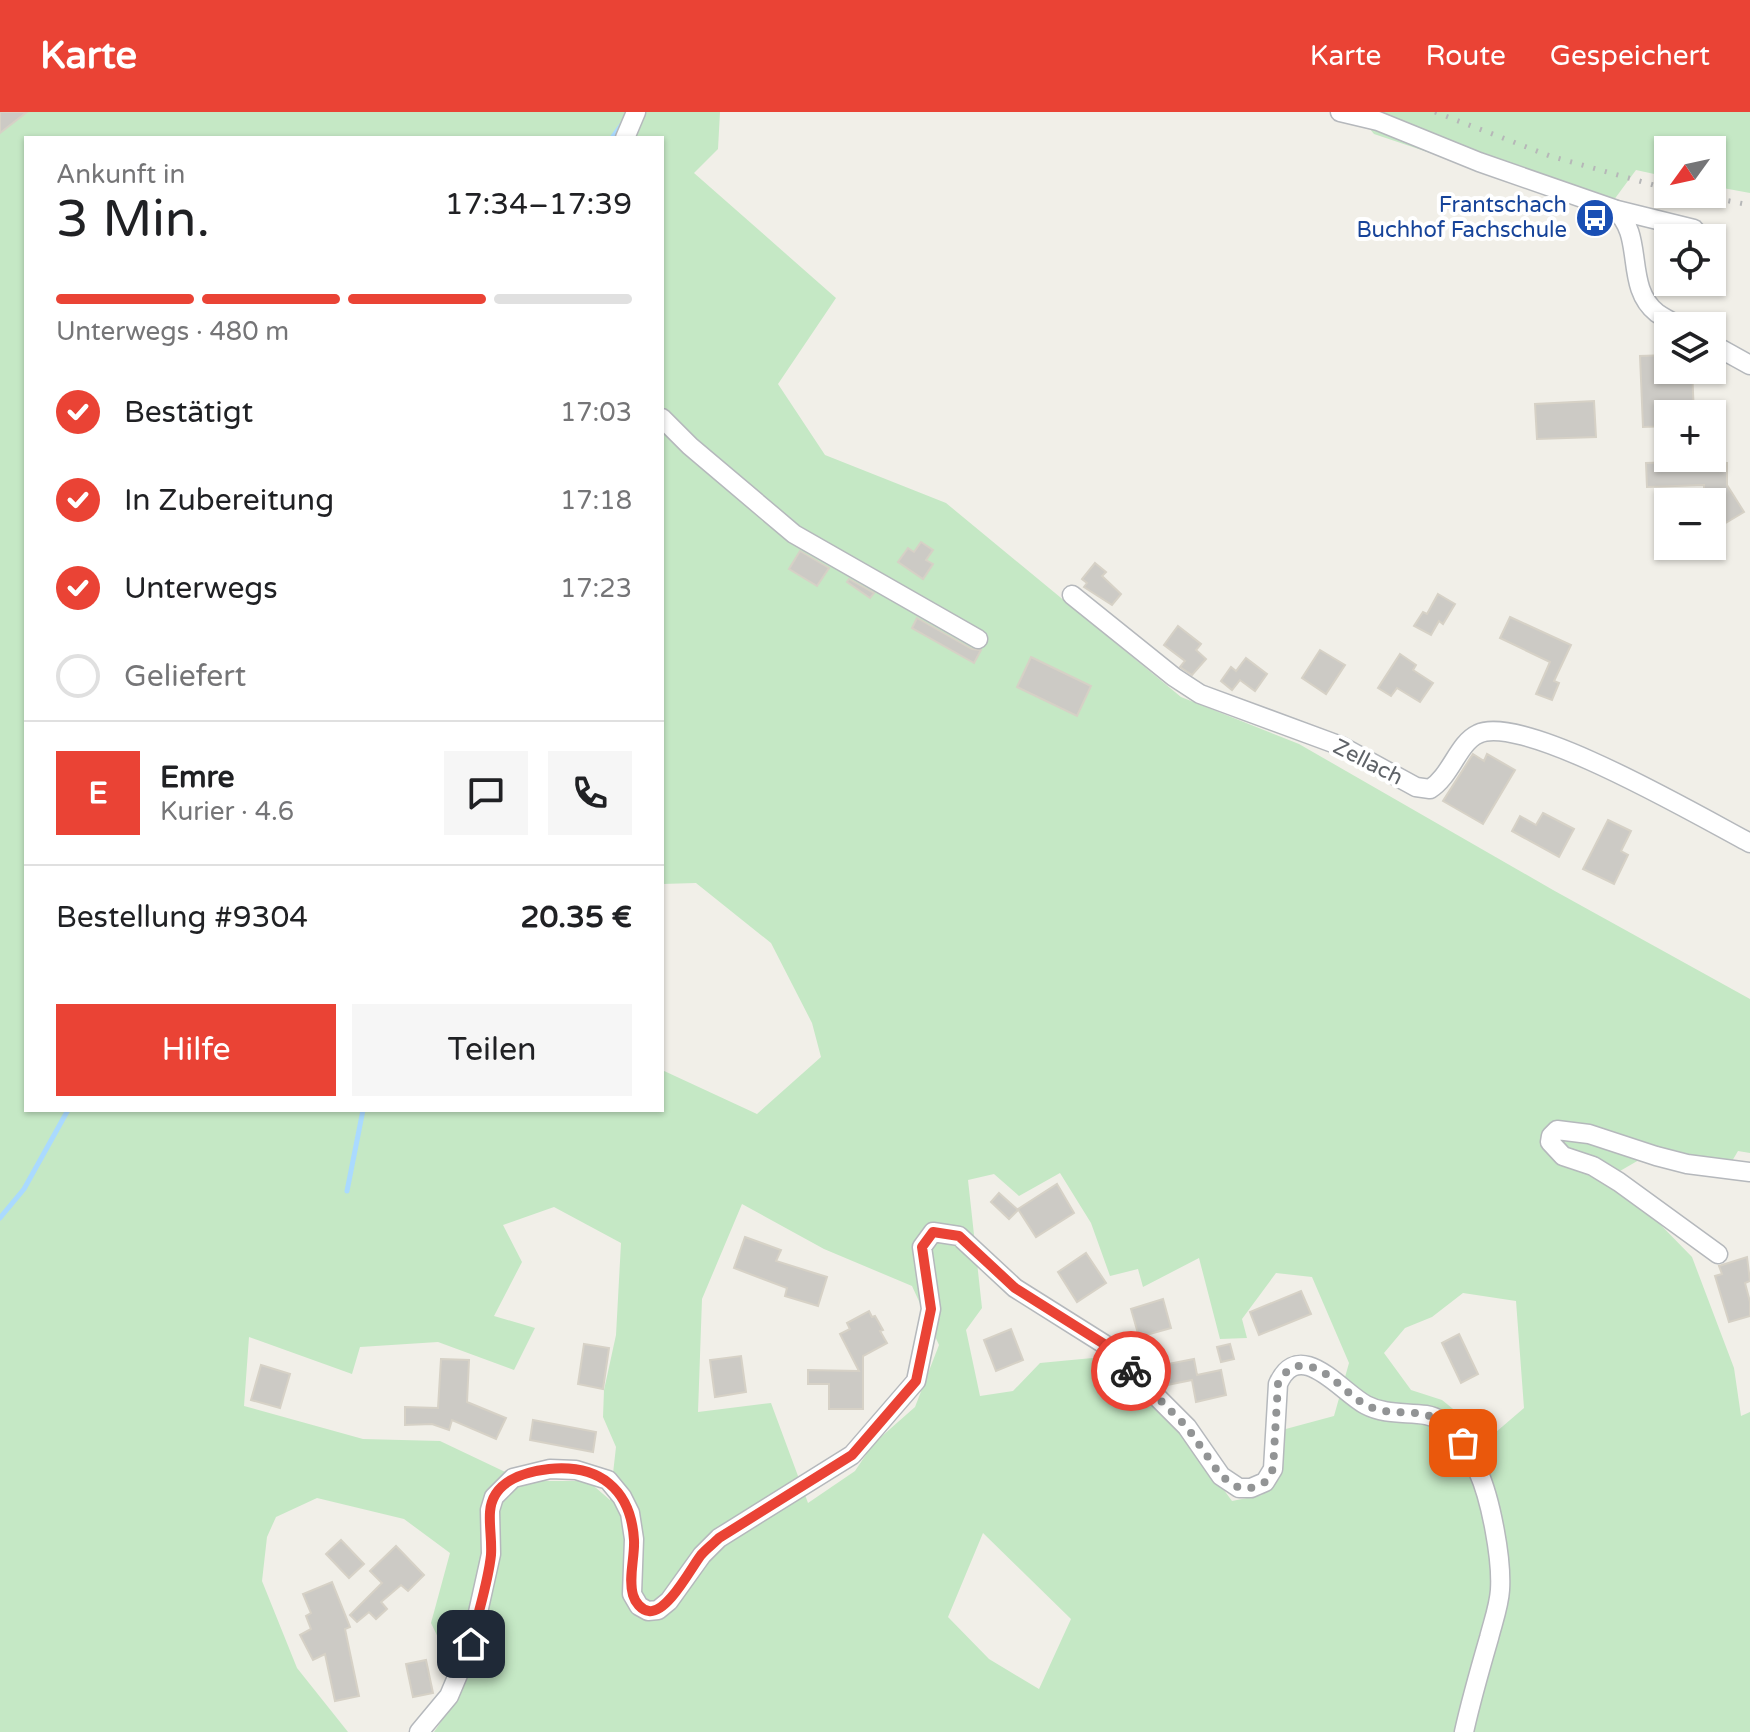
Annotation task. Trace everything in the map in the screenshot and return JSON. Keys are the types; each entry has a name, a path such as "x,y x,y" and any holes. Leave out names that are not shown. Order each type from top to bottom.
{"street":[{"path":"626,136 636,112"},
{"path":"1340,112 1378,121 1479,162 1614,209 1674,224"},
{"path":"1614,209 1624,217 1630,228 1641,292 1656,312"},
{"path":"1726,352 1750,365"},
{"path":"664,420 690,446 794,534 978,639"},
{"name":"Zellach","path":"1072,595 1174,677 1200,694 1341,746 1416,787 1430,789 1441,782 1468,742 1477,734 1491,731 1543,741 1664,794 1750,843"},
{"path":"1718,1254 1606,1174 1563,1156 1550,1142 1551,1136 1557,1130 1589,1134 1673,1160 1750,1172"},
{"path":"419,1732 449,1696 471,1644 491,1554 490,1510 494,1497 502,1487 513,1478 550,1469 576,1470 608,1480 630,1513 634,1539 632,1594 639,1606 648,1611 658,1610 669,1601 702,1555 719,1538 852,1455 916,1381 931,1309 922,1247 933,1232 959,1236 1015,1288 1104,1344 1187,1427 1221,1476 1239,1488 1251,1488 1265,1482 1273,1469 1278,1384 1283,1374 1298,1365 1323,1372 1367,1406 1393,1413 1429,1415 1451,1429 1463,1443 1480,1474 1491,1513 1500,1580 1498,1603 1464,1732"}],"green space":[{"path":"0,112 720,112 718,149 694,173 836,298 778,384 825,455 946,503 1181,697 1299,744 1750,999 1750,1153 1738,1151 1722,1178 1639,1160 1601,1182 1652,1216 1692,1257 1734,1368 1741,1416 1750,1412 1750,1732 434,1732 463,1689 431,1623 450,1553 404,1519 317,1498 276,1517 267,1537 262,1581 297,1668 348,1732 0,1732","holes":["1060,1173 1091,1223 1110,1276 1138,1269 1143,1287 1199,1258 1220,1339 1247,1338 1242,1319 1276,1273 1312,1277 1349,1363 1334,1416 1282,1430 1277,1469 1262,1495 1232,1501 1177,1426 1103,1357 1040,1363 1013,1391 980,1396 966,1330 982,1308 968,1180 994,1174 1019,1196","742,1204 824,1249 912,1286 939,1345 915,1407 873,1444 855,1471 808,1503 771,1403 698,1412 702,1299","554,1207 621,1243 616,1335 604,1390 603,1417 616,1447 610,1500 588,1481 524,1481 440,1441 363,1439 244,1406 249,1337 352,1374 360,1347 438,1342 514,1370 535,1328 494,1316 522,1262 503,1225","1463,1293 1516,1301 1524,1408 1489,1438 1442,1400 1411,1390 1384,1353 1405,1328 1432,1317","983,1533 1071,1619 1039,1689 989,1659 948,1617"]},
{"path":"1356,112 1750,112 1750,193 1726,189 1726,136 1654,136 1654,174 1636,170 1605,212 1374,134"}],"building":[{"path":"0,112 27,112 0,133"},
{"path":"1640,356 1654,356 1654,384 1693,384 1693,400 1654,400 1654,427 1643,427"},
{"path":"1594,401 1596,437 1537,439 1535,404"},
{"path":"1646,463 1654,463 1654,472 1726,472 1727,463 1727,485 1744,512 1726,523 1726,488 1704,488 1704,485 1647,487"},
{"path":"921,542 933,550 926,560 933,564 923,579 898,562 908,548 914,552"},
{"path":"800,551 829,568 817,586 789,569"},
{"path":"1095,563 1106,572 1102,576 1121,594 1112,605 1084,587 1087,583 1082,579"},
{"path":"849,579 874,593 870,598 847,582"},
{"path":"1438,594 1455,604 1443,624 1439,621 1431,635 1414,626 1423,612 1427,614"},
{"path":"1510,617 1571,645 1554,681 1559,683 1552,700 1536,694 1550,662 1500,638"},
{"path":"917,618 972,649 981,650 974,663 912,628"},
{"path":"1178,626 1201,644 1196,650 1206,659 1192,675 1180,667 1185,661 1164,645"},
{"path":"1320,650 1345,665 1326,694 1302,678"},
{"path":"1400,654 1416,665 1413,670 1433,683 1420,702 1397,688 1391,696 1378,688"},
{"path":"1031,657 1091,686 1077,716 1017,687"},
{"path":"1246,658 1267,674 1255,691 1240,680 1232,690 1221,681 1231,667 1236,671"},
{"path":"1473,754 1484,761 1487,754 1515,770 1483,824 1443,801"},
{"path":"1543,813 1574,829 1559,857 1512,831 1520,816 1536,825"},
{"path":"1608,820 1631,831 1621,851 1628,855 1614,884 1583,869"},
{"path":"1057,1184 1074,1213 1036,1237 1018,1209"},
{"path":"999,1193 1018,1210 1009,1219 991,1202"},
{"path":"745,1237 781,1250 776,1261 827,1277 818,1306 785,1296 787,1288 734,1268"},
{"path":"1086,1253 1106,1283 1077,1302 1058,1272"},
{"path":"1747,1257 1750,1281 1745,1283 1750,1316 1729,1322 1715,1276 1722,1274 1719,1266"},
{"path":"1301,1291 1311,1314 1259,1335 1250,1312"},
{"path":"1163,1299 1171,1328 1139,1337 1131,1309"},
{"path":"869,1311 883,1330 880,1331 887,1343 863,1356 863,1409 829,1409 829,1384 808,1384 808,1370 859,1371 840,1334 850,1329 847,1323"},
{"path":"1011,1329 1023,1360 996,1371 984,1340"},
{"path":"1459,1334 1478,1374 1461,1383 1442,1343"},
{"path":"584,1344 609,1348 603,1389 578,1384"},
{"path":"1230,1344 1234,1359 1221,1362 1217,1347"},
{"path":"741,1356 746,1392 715,1397 710,1360"},
{"path":"441,1359 469,1360 467,1402 506,1418 496,1439 452,1420 449,1430 432,1424 405,1425 405,1407 438,1408"},
{"path":"1194,1359 1197,1375 1221,1370 1226,1395 1196,1402 1192,1380 1167,1385 1163,1365"},
{"path":"261,1365 290,1374 280,1408 251,1400"},
{"path":"533,1420 596,1432 593,1452 530,1440"},
{"path":"341,1540 364,1564 349,1578 326,1554"},
{"path":"396,1546 424,1575 408,1591 401,1585 381,1602 387,1609 376,1619 369,1612 357,1622 350,1615 382,1583 370,1571"},
{"path":"332,1582 350,1627 345,1629 359,1696 335,1701 325,1654 313,1660 300,1635 311,1629 306,1616 311,1613 303,1594"},
{"path":"426,1660 433,1693 413,1697 406,1664"}],"waterway":[{"path":"613,136 623,123"},
{"path":"0,1218 24,1189 67,1112"},
{"path":"347,1191 363,1112"}],"railway":[{"path":"1435,112 1550,156 1654,185"},
{"path":"1726,200 1750,205"}],"way so far":[{"path":"1131,1371 1187,1427 1221,1476 1239,1488 1251,1488 1265,1482 1273,1469 1278,1384 1283,1374 1298,1365 1323,1372 1367,1406 1393,1413 1429,1415 1451,1429 1463,1443"}],"place":[{"name":"Frantschach Buchhof Fachschule","path":"1595,218"}],"route":[{"path":"471,1644 491,1554 490,1510 494,1497 513,1478 550,1469 576,1470 608,1480 630,1513 634,1539 632,1594 639,1606 648,1611 658,1610 669,1601 702,1555 719,1538 852,1455 916,1381 931,1309 922,1247 933,1232 959,1236 1015,1288 1104,1344 1131,1371"}]}
